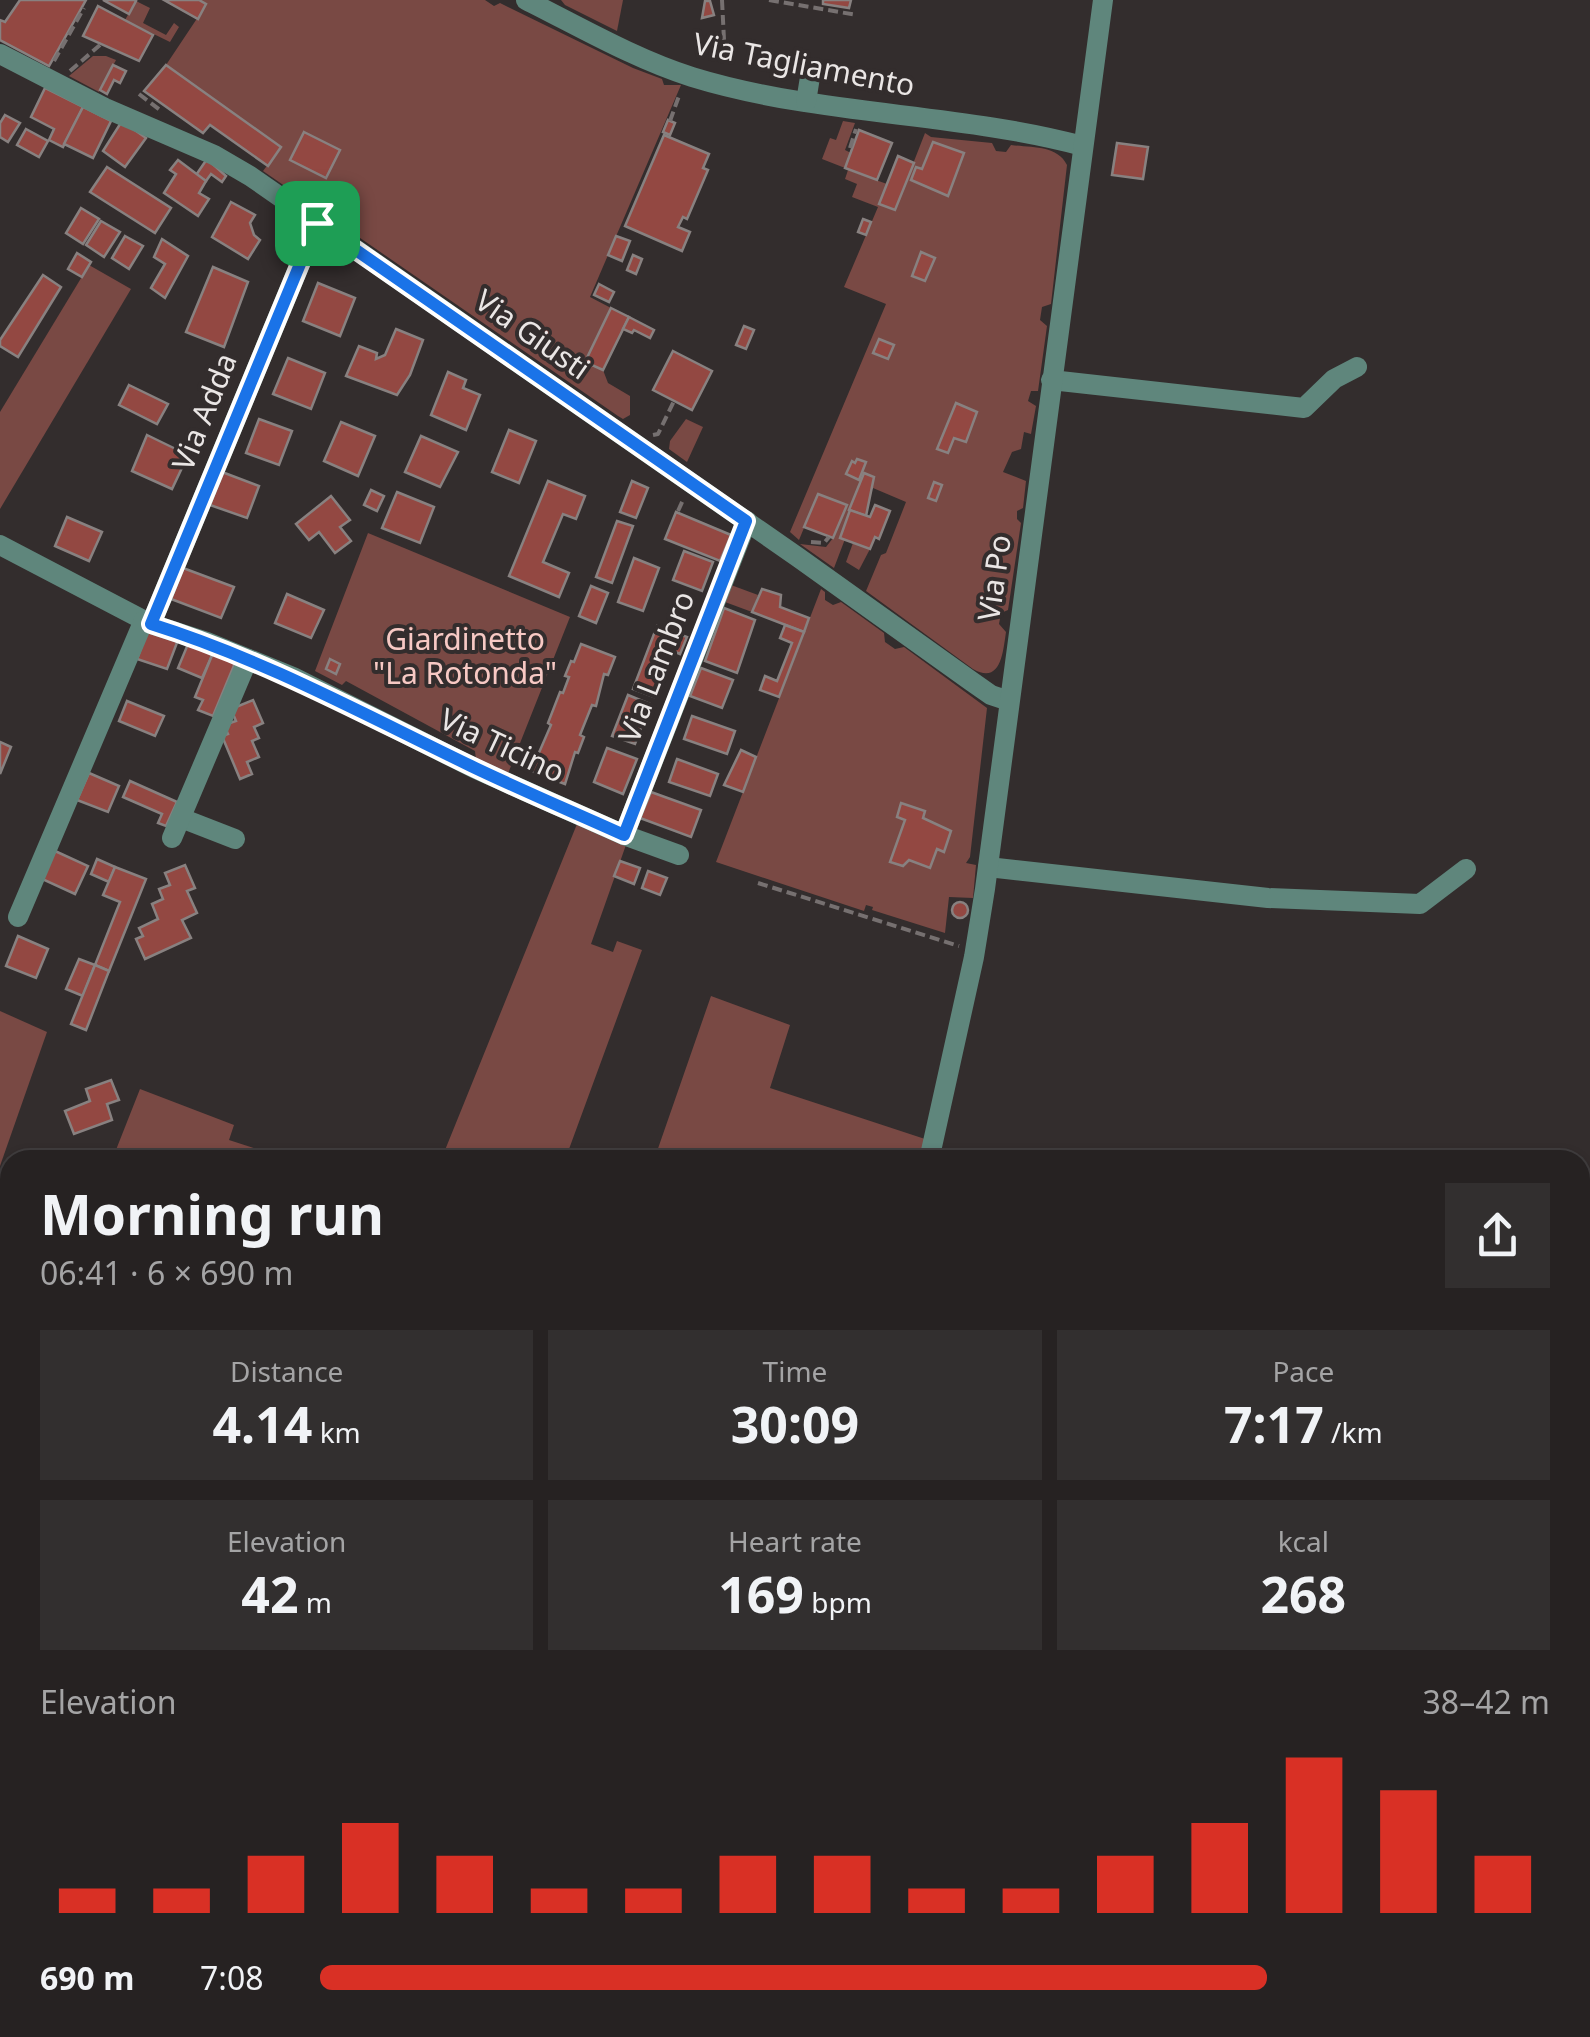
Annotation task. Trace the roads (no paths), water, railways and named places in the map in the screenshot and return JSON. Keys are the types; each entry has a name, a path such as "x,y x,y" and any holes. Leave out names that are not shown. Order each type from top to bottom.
{"street":[{"name":"Via Tagliamento","path":"526,0 622,48 693,77 719,73 806,102 1083,146"},
{"name":"Via Po","path":"932,1150 975,951 988,867 1102,0"},
{"name":"Via Giusti","path":"0,54 106,108 214,155 250,176 970,682 1008,701"},
{"path":"806,102 810,77"},
{"name":"Via Adda","path":"18,916 317,223"},
{"path":"1051,380 1304,408 1334,379 1357,367"},
{"name":"Via Lambro","path":"624,835 746,521"},
{"name":"Via Ticino","path":"0,545 147,622 293,677 474,768 678,855"},
{"path":"235,839 177,828 248,658"},
{"path":"988,867 1268,898 1420,904 1466,868"}],"park label":[{"name":"Giardinetto \"La Rotonda\"","path":"465,657"}]}
